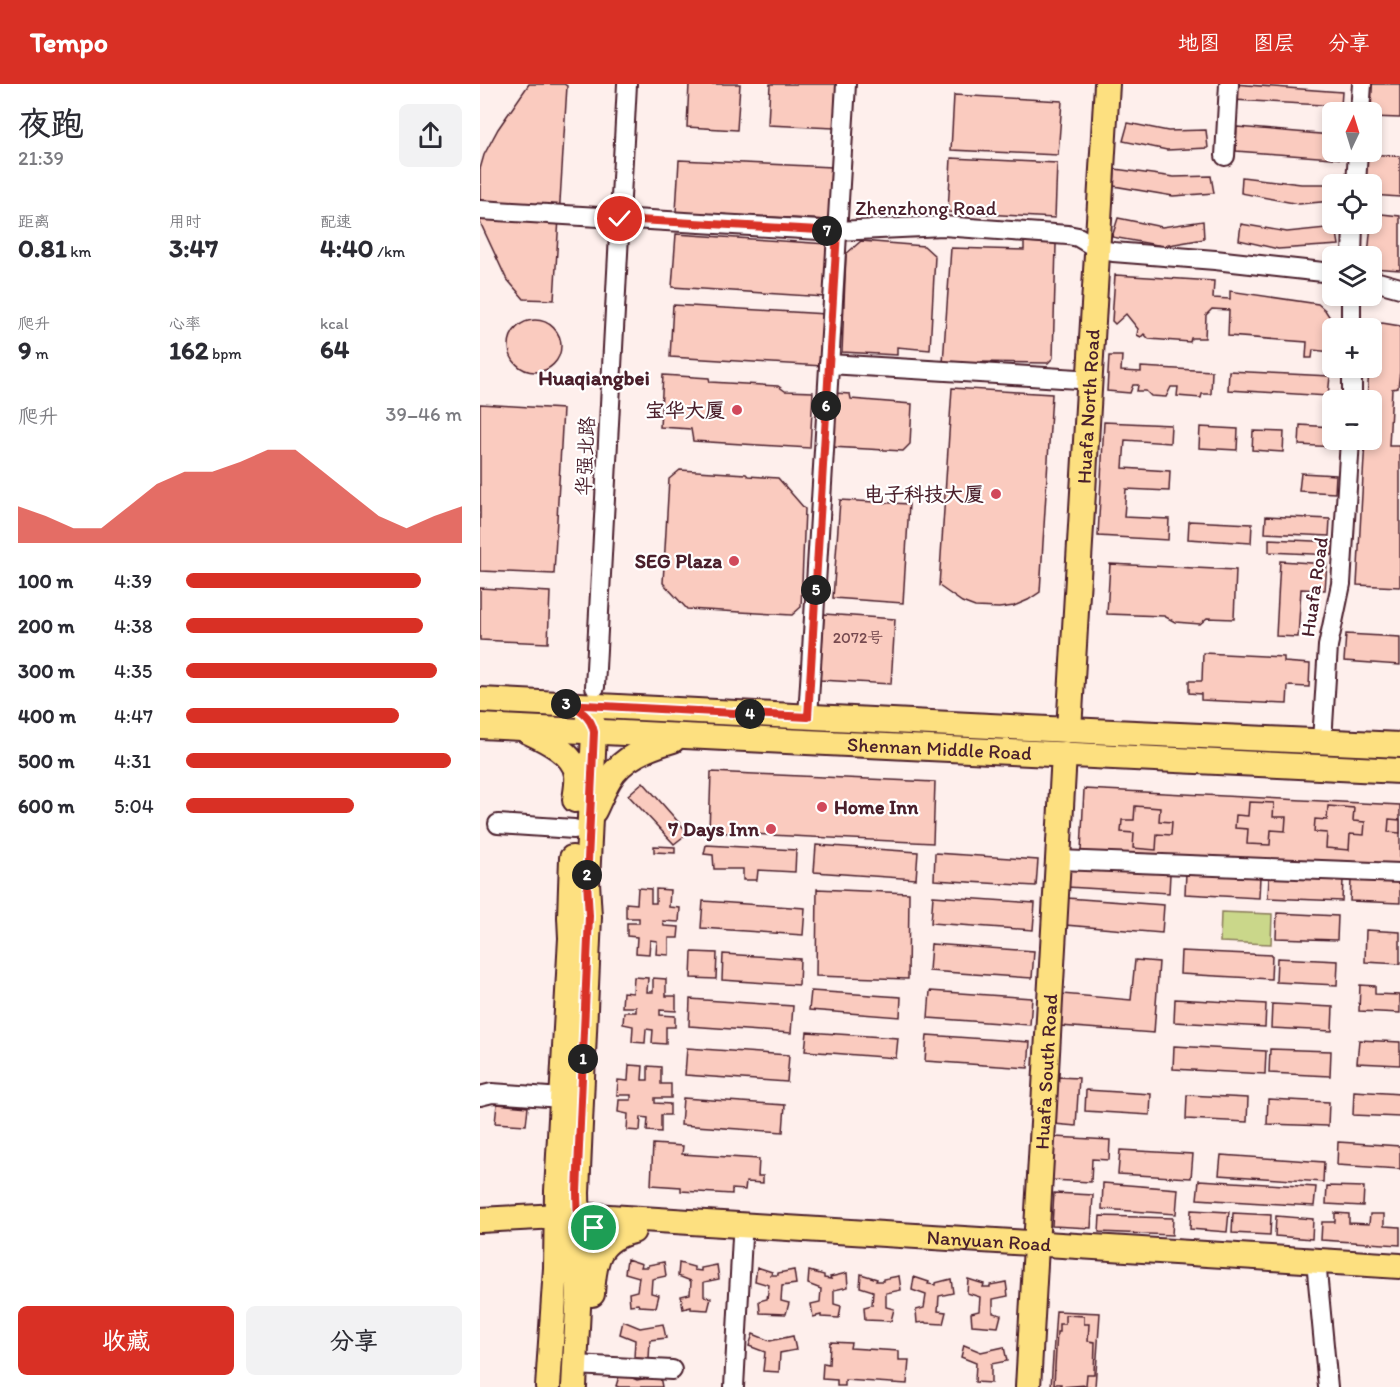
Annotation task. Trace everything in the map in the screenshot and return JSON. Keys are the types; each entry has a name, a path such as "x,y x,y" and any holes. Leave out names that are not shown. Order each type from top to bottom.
{"main road":[{"name":"Huafa North Road","path":"1064,730 1091,245 1094,84"},
{"name":"Huafa North Road","path":"1064,730 1078,379 1107,84"},
{"name":"Shennan Middle Road","path":"480,700 1400,745"},
{"path":"566,704 586,716 594,732 570,917 572,938 562,1098 570,1220"},
{"name":"Shennan Middle Road","path":"480,726 1400,771"},
{"path":"519,728 563,752 577,773 582,823 589,916 578,1162 570,1220 568,1269 574,1376"},
{"path":"582,823 621,764 652,747 686,736"},
{"name":"Huafa South Road","path":"1028,1387 1064,754"},
{"path":"574,1376 590,1330 596,1260 605,1245 629,1225 592,1199 583,1183 578,1162"},
{"name":"Nanyuan Road","path":"480,1220 570,1220 742,1237 1035,1249"},
{"name":"Nanyuan Road","path":"629,1225 1317,1267 1400,1278"},
{"name":"Nanyuan Road","path":"1317,1267 1400,1266"},
{"path":"548,1387 568,1269"}],"street":[{"name":"华强北路","path":"596,687 627,84"},
{"path":"808,717 846,84"},
{"path":"1225,156 1229,84"},
{"path":"1361,102 1362,84"},
{"name":"Zhenzhong Road","path":"480,210 837,231 943,226 1068,235 1113,252 1322,272"},
{"path":"1382,283 1400,288"},
{"path":"829,364 1078,379"},
{"name":"Huafa Road","path":"1322,741 1328,646 1341,584 1349,450"},
{"path":"498,824 582,823"},
{"path":"1059,860 1400,873"},
{"path":"480,1096 492,1093 562,1098"},
{"path":"734,1387 742,1237"},
{"path":"1317,1267 1328,1387"},
{"path":"574,1376 672,1370"}],"green space":[{"path":"1221,912 1272,914 1271,944 1220,942"}],"building":[{"path":"529,84 564,84 567,86 554,300 524,299 506,278 480,222 480,169 484,155 498,129"},
{"path":"689,84 740,84 737,130 687,127"},
{"path":"770,84 836,84 834,128 768,125"},
{"path":"1233,84 1342,92 1341,102 1322,102 1322,105 1233,100"},
{"path":"1372,84 1400,84 1400,118 1382,117 1382,102 1371,102"},
{"path":"954,95 1062,101 1058,155 951,150"},
{"path":"1128,123 1168,131 1206,130 1208,148 1167,150 1123,141"},
{"path":"1237,127 1322,134 1322,157 1236,151"},
{"path":"1382,155 1400,156 1400,197 1382,196 1382,174 1366,174 1366,162 1382,162"},
{"path":"951,158 1057,163 1055,218 948,212"},
{"path":"679,160 832,167 829,220 676,212"},
{"path":"1115,169 1174,177 1211,176 1214,193 1173,196 1114,186"},
{"path":"1242,177 1301,184 1322,184 1322,202 1299,204 1241,193"},
{"path":"1382,214 1400,216 1400,270 1382,269 1382,246 1369,246 1370,234 1382,234"},
{"path":"1118,218 1162,227 1203,221 1204,239 1163,246 1112,237"},
{"path":"1241,224 1287,232 1322,228 1322,234 1337,234 1339,245 1278,249 1239,240"},
{"path":"676,234 828,244 825,297 672,287"},
{"path":"861,241 924,246 935,256 930,350 897,347 897,355 842,352 846,254"},
{"path":"1024,242 1054,243 1056,245 1053,358 1048,363 943,363 951,248 1024,250"},
{"path":"1115,275 1214,281 1213,298 1230,299 1230,291 1318,304 1330,318 1322,318 1322,351 1313,350 1312,358 1306,358 1307,342 1228,336 1229,310 1212,309 1206,315 1205,338 1191,338 1190,342 1149,339 1144,334 1141,337 1137,335 1138,329 1126,314 1115,324 1112,321"},
{"path":"673,305 826,314 823,366 670,357"},
{"path":"535,320 545,322 553,328 559,336 561,346 559,356 553,364 545,370 535,372 525,370 517,364 511,356 509,346 511,336 517,328 525,322"},
{"path":"1382,323 1400,326 1400,371 1398,388 1392,389 1389,446 1400,446 1400,587 1357,585 1364,450 1382,450 1382,390 1368,390 1368,378 1382,378"},
{"path":"1109,356 1122,356 1121,371 1141,372 1141,367 1212,371 1211,394 1202,394 1201,398 1177,396 1178,387 1171,387 1166,397 1151,396 1146,391 1137,391 1138,385 1133,385 1130,393 1107,391"},
{"path":"1229,371 1322,376 1322,378 1330,378 1329,390 1322,390 1322,396 1228,390"},
{"name":"宝华大厦","path":"663,375 709,378 710,382 778,386 785,391 813,392 810,448 693,441 691,429 660,427"},
{"name":"电子科技大厦","path":"952,388 1052,394 1040,592 1014,606 975,607 962,602 939,586"},
{"path":"834,393 850,394 851,399 912,404 910,444 903,451 831,447"},
{"path":"480,404 563,409 554,574 480,571"},
{"path":"1104,422 1171,425 1170,443 1125,440 1123,468 1170,471 1169,491 1126,489 1124,517 1169,519 1168,540 1098,536"},
{"path":"1300,425 1322,426 1322,446 1299,445"},
{"path":"1200,427 1238,429 1237,450 1199,448"},
{"path":"1253,431 1284,432 1283,452 1252,450"},
{"name":"SEG Plaza","path":"680,470 778,478 805,509 801,607 792,615 687,609 663,583 669,479"},
{"path":"1301,473 1336,475 1335,493 1299,491"},
{"path":"840,500 909,504 903,603 833,598"},
{"path":"1266,516 1330,519 1329,536 1265,533"},
{"path":"1189,521 1252,524 1251,543 1188,539"},
{"path":"1269,539 1335,542 1334,555 1269,552"},
{"path":"1280,561 1327,564 1325,590 1301,589 1298,637 1276,636"},
{"path":"1110,564 1236,570 1234,619 1207,618 1200,624 1175,622 1164,616 1107,614"},
{"path":"480,588 550,592 548,643 480,640"},
{"path":"824,614 895,619 891,684 820,680"},
{"path":"1346,634 1400,637 1400,665 1344,661"},
{"path":"1203,653 1284,657 1284,662 1310,664 1309,687 1288,686 1287,704 1201,700 1201,694 1189,693 1189,681 1202,681"},
{"name":"Home Inn","path":"711,772 935,782 933,843 709,832"},
{"path":"643,782 688,833 674,844 628,795"},
{"path":"1084,789 1400,805 1400,868 1081,852"},
{"path":"1249,802 1274,803 1273,817 1286,817 1285,831 1271,830 1270,845 1247,844 1248,829 1235,828 1236,815 1248,816"},
{"path":"1135,806 1160,808 1159,821 1172,822 1171,835 1157,834 1156,850 1133,848 1134,833 1121,832 1122,820 1134,820"},
{"path":"1328,806 1354,808 1353,821 1365,822 1364,835 1350,834 1349,850 1326,848 1327,833 1314,832 1315,819 1327,820"},
{"path":"1389,819 1400,820 1400,833 1388,832"},
{"path":"706,845 796,850 795,872 758,870 757,880 743,880 743,869 714,869 713,855 704,854"},
{"path":"816,845 918,852 916,879 814,872"},
{"path":"654,846 675,847 675,853 654,852"},
{"path":"935,853 1038,860 1036,886 934,880"},
{"path":"1069,868 1170,874 1169,893 1067,887"},
{"path":"1186,873 1260,876 1259,898 1185,894"},
{"path":"1269,877 1343,880 1342,901 1268,898"},
{"path":"1351,880 1400,882 1400,903 1350,901"},
{"path":"638,888 651,889 651,903 656,903 656,889 670,890 669,907 680,908 679,922 663,921 664,926 679,927 678,938 669,938 669,955 656,954 657,941 650,940 649,954 636,953 637,937 627,936 627,923 639,923 639,918 626,918 626,903 637,904"},
{"path":"817,889 909,893 908,979 816,976"},
{"path":"933,896 1035,903 1033,930 931,923"},
{"path":"1067,898 1164,905 1162,933 1065,925"},
{"path":"703,901 805,908 803,935 701,928"},
{"path":"1277,913 1338,916 1337,940 1276,938"},
{"path":"1366,930 1400,932 1400,964 1365,962"},
{"path":"931,944 1034,951 1032,978 929,971"},
{"path":"1181,951 1272,955 1271,979 1180,974"},
{"path":"692,952 717,953 716,979 691,978"},
{"path":"723,954 800,959 799,985 722,980"},
{"path":"1277,958 1338,961 1337,985 1276,982"},
{"path":"1135,960 1159,962 1154,1033 1060,1026 1062,994 1131,1000"},
{"path":"634,977 648,978 647,992 653,992 653,978 666,979 666,996 676,996 676,1011 660,1010 660,1015 675,1016 675,1027 666,1027 666,1044 652,1043 653,1030 646,1029 645,1043 632,1042 633,1026 623,1024 624,1012 636,1012 636,1007 622,1007 623,992 633,993"},
{"path":"1360,985 1375,986 1375,994 1400,995 1400,1013 1359,1011"},
{"path":"811,991 901,997 900,1017 809,1010"},
{"path":"930,991 1032,998 1030,1025 928,1018"},
{"path":"690,999 793,1006 791,1033 689,1026"},
{"path":"1175,999 1266,1004 1265,1027 1174,1022"},
{"path":"1272,1004 1333,1007 1332,1031 1271,1028"},
{"path":"807,1032 898,1038 896,1058 805,1051"},
{"path":"927,1035 1030,1042 1028,1068 925,1061"},
{"path":"1359,1040 1400,1042 1400,1065 1357,1063"},
{"path":"1174,1046 1266,1051 1265,1074 1173,1069"},
{"path":"687,1048 789,1055 787,1082 685,1075"},
{"path":"1270,1049 1331,1051 1330,1076 1269,1073"},
{"path":"629,1065 643,1066 642,1080 648,1080 648,1066 661,1067 661,1084 671,1084 671,1098 655,1098 655,1103 670,1104 670,1115 661,1115 661,1132 647,1131 648,1118 641,1117 640,1131 627,1130 628,1114 618,1112 619,1100 631,1100 631,1095 617,1095 618,1080 628,1081"},
{"path":"1057,1077 1079,1078 1076,1126 1054,1124"},
{"path":"1086,1090 1151,1094 1150,1115 1085,1111"},
{"path":"1354,1091 1400,1094 1400,1117 1353,1115"},
{"path":"1187,1095 1248,1098 1247,1122 1186,1119"},
{"path":"683,1098 785,1105 783,1132 681,1125"},
{"path":"1268,1099 1329,1102 1328,1126 1267,1124"},
{"path":"497,1104 528,1107 526,1125 495,1123"},
{"path":"1054,1137 1110,1140 1109,1160 1092,1159 1091,1182 1051,1180"},
{"path":"1338,1142 1400,1146 1400,1169 1337,1165"},
{"path":"653,1144 683,1146 682,1154 759,1159 758,1176 763,1176 763,1183 746,1182 745,1190 732,1189 732,1194 681,1191 681,1187 651,1185"},
{"path":"1120,1150 1193,1154 1191,1178 1118,1174"},
{"path":"1221,1155 1324,1162 1323,1182 1219,1175"},
{"path":"1199,1180 1316,1187 1314,1206 1197,1199"},
{"path":"1103,1183 1178,1189 1176,1214 1102,1209"},
{"path":"1327,1186 1364,1187 1363,1206 1326,1204"},
{"path":"1054,1193 1093,1195 1091,1228 1052,1226"},
{"path":"1191,1210 1229,1212 1227,1232 1190,1229"},
{"path":"1233,1213 1271,1215 1270,1235 1232,1233"},
{"path":"1335,1213 1349,1214 1349,1223 1369,1224 1370,1214 1384,1214 1384,1226 1400,1227 1400,1245 1321,1240 1322,1222 1335,1222"},
{"path":"1100,1216 1173,1218 1172,1235 1099,1232"},
{"path":"1276,1216 1313,1219 1312,1239 1275,1236"},
{"path":"627,1259 642,1264 641,1267 664,1262 666,1276 652,1279 651,1293 659,1295 656,1307 630,1305 629,1293 637,1291 639,1277 625,1273"},
{"path":"679,1263 701,1271 701,1268 717,1265 719,1279 704,1282 704,1296 711,1298 708,1310 691,1309 691,1307 683,1309 681,1296 690,1294 691,1281 678,1276"},
{"path":"757,1267 772,1272 771,1275 794,1270 796,1284 782,1286 781,1301 789,1303 786,1314 760,1313 759,1301 767,1299 769,1285 755,1281"},
{"path":"809,1271 831,1279 830,1277 847,1273 848,1287 834,1290 834,1304 841,1306 839,1318 821,1317 821,1315 813,1317 811,1304 820,1302 821,1289 808,1284"},
{"path":"861,1274 877,1279 876,1281 899,1276 901,1290 886,1293 886,1307 894,1309 891,1321 865,1320 864,1307 872,1305 873,1291 860,1287"},
{"path":"914,1277 935,1285 935,1283 951,1279 953,1293 939,1296 938,1311 946,1312 943,1324 917,1323 916,1310 924,1308 926,1295 912,1290"},
{"path":"968,1279 984,1284 983,1287 1006,1282 1008,1296 993,1299 993,1313 1001,1315 998,1327 972,1325 971,1313 979,1311 980,1297 967,1293"},
{"path":"1056,1311 1100,1313 1095,1387 1051,1387"},
{"path":"1065,1315 1084,1316 1084,1324 1089,1324 1088,1341 1095,1342 1094,1374 1087,1374 1086,1385 1061,1387 1061,1384 1054,1384 1057,1332 1059,1332 1059,1324 1065,1324"},
{"path":"623,1321 640,1328 663,1324 666,1338 650,1340 649,1359 634,1358 635,1340 620,1334"},
{"path":"753,1334 770,1341 793,1336 796,1350 780,1353 779,1372 763,1371 765,1352 749,1346"},
{"path":"830,1342 851,1343 850,1348 899,1351 899,1360 909,1360 907,1384 845,1380 845,1386 837,1386 837,1380 822,1379 823,1363 829,1364"},
{"path":"964,1345 981,1352 1004,1347 1007,1361 991,1364 991,1383 975,1382 976,1363 961,1357"},
{"path":"620,1373 637,1380 660,1376 662,1387 616,1386"}],"place":[{"name":"宝华大厦","path":"737,410"},
{"name":"电子科技大厦","path":"996,494"},
{"name":"SEG Plaza","path":"734,561"},
{"name":"Home Inn","path":"822,807"},
{"name":"7 Days Inn","path":"771,829"}],"district":[{"name":"Huaqiangbei","path":"594,377"}],"route":[{"path":"594,1228 578,1227 577,1193 594,732 586,716 578,709 566,704 808,717 837,231 620,219"}]}
